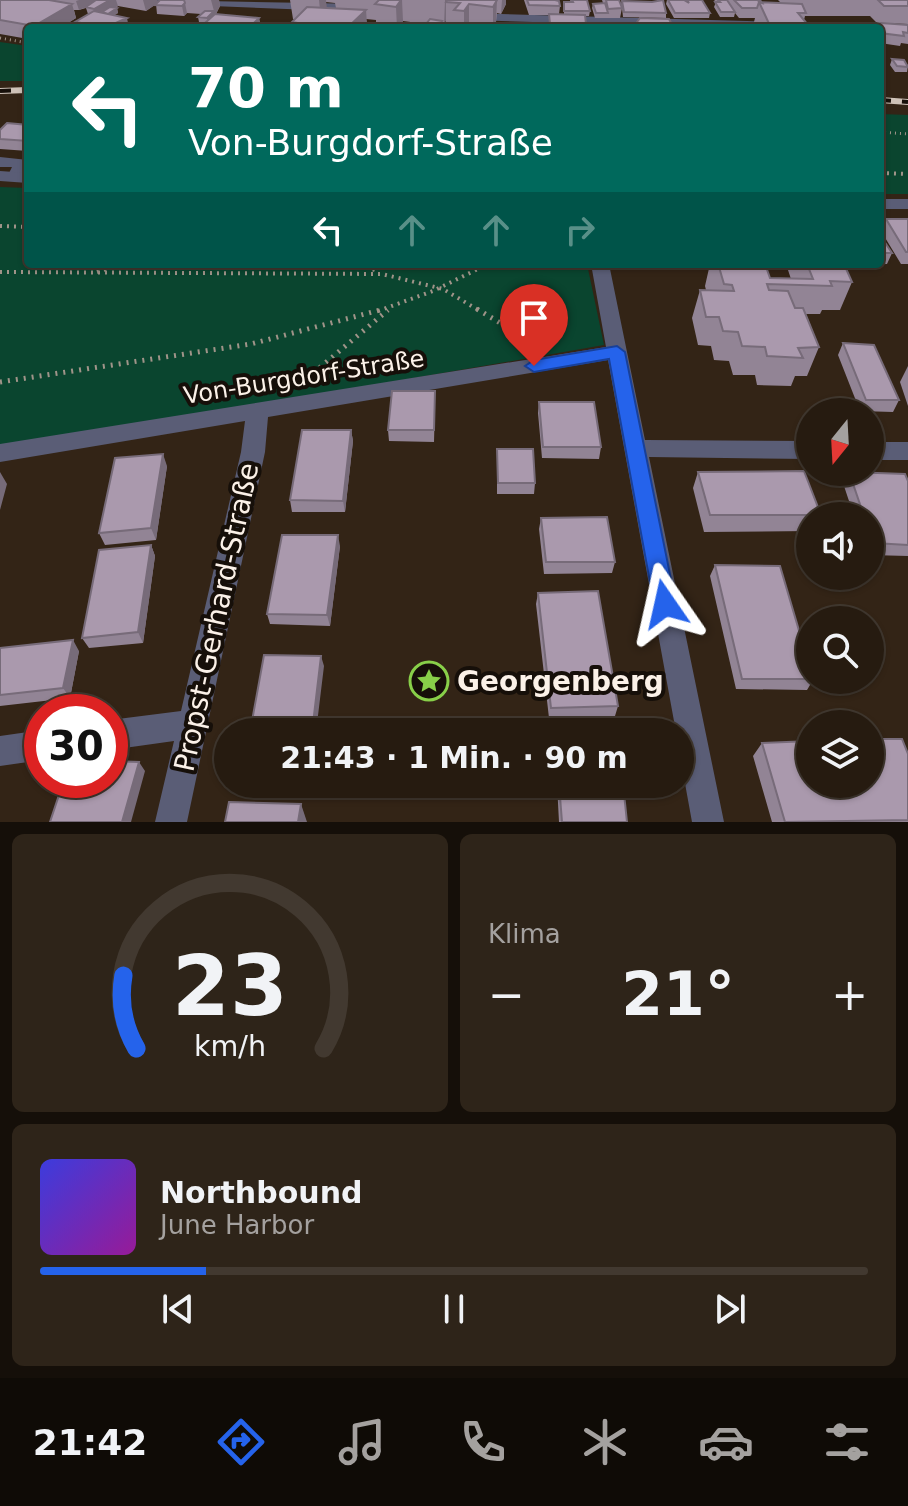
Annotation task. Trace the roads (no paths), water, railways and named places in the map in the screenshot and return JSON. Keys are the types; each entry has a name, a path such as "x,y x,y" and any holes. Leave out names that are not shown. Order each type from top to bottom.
{"street":[{"path":"162,0 381,9"},
{"path":"515,0 520,19"},
{"path":"457,15 783,24"},
{"path":"0,162 22,163 14,177"},
{"path":"884,204 908,204"},
{"path":"601,268 708,822"},
{"name":"Von-Burgdorf-Straße","path":"0,453 617,352"},
{"name":"Propst-Gerhard-Straße","path":"171,822 253,452 257,412"},
{"path":"634,448 796,450"},
{"path":"884,451 908,451"},
{"path":"128,733 192,724"},
{"path":"0,751 24,748"}],"railway":[{"path":"0,91 24,90"},
{"path":"884,100 908,102"}],"place":[{"name":"Georgenberg","path":"429,681"}]}
